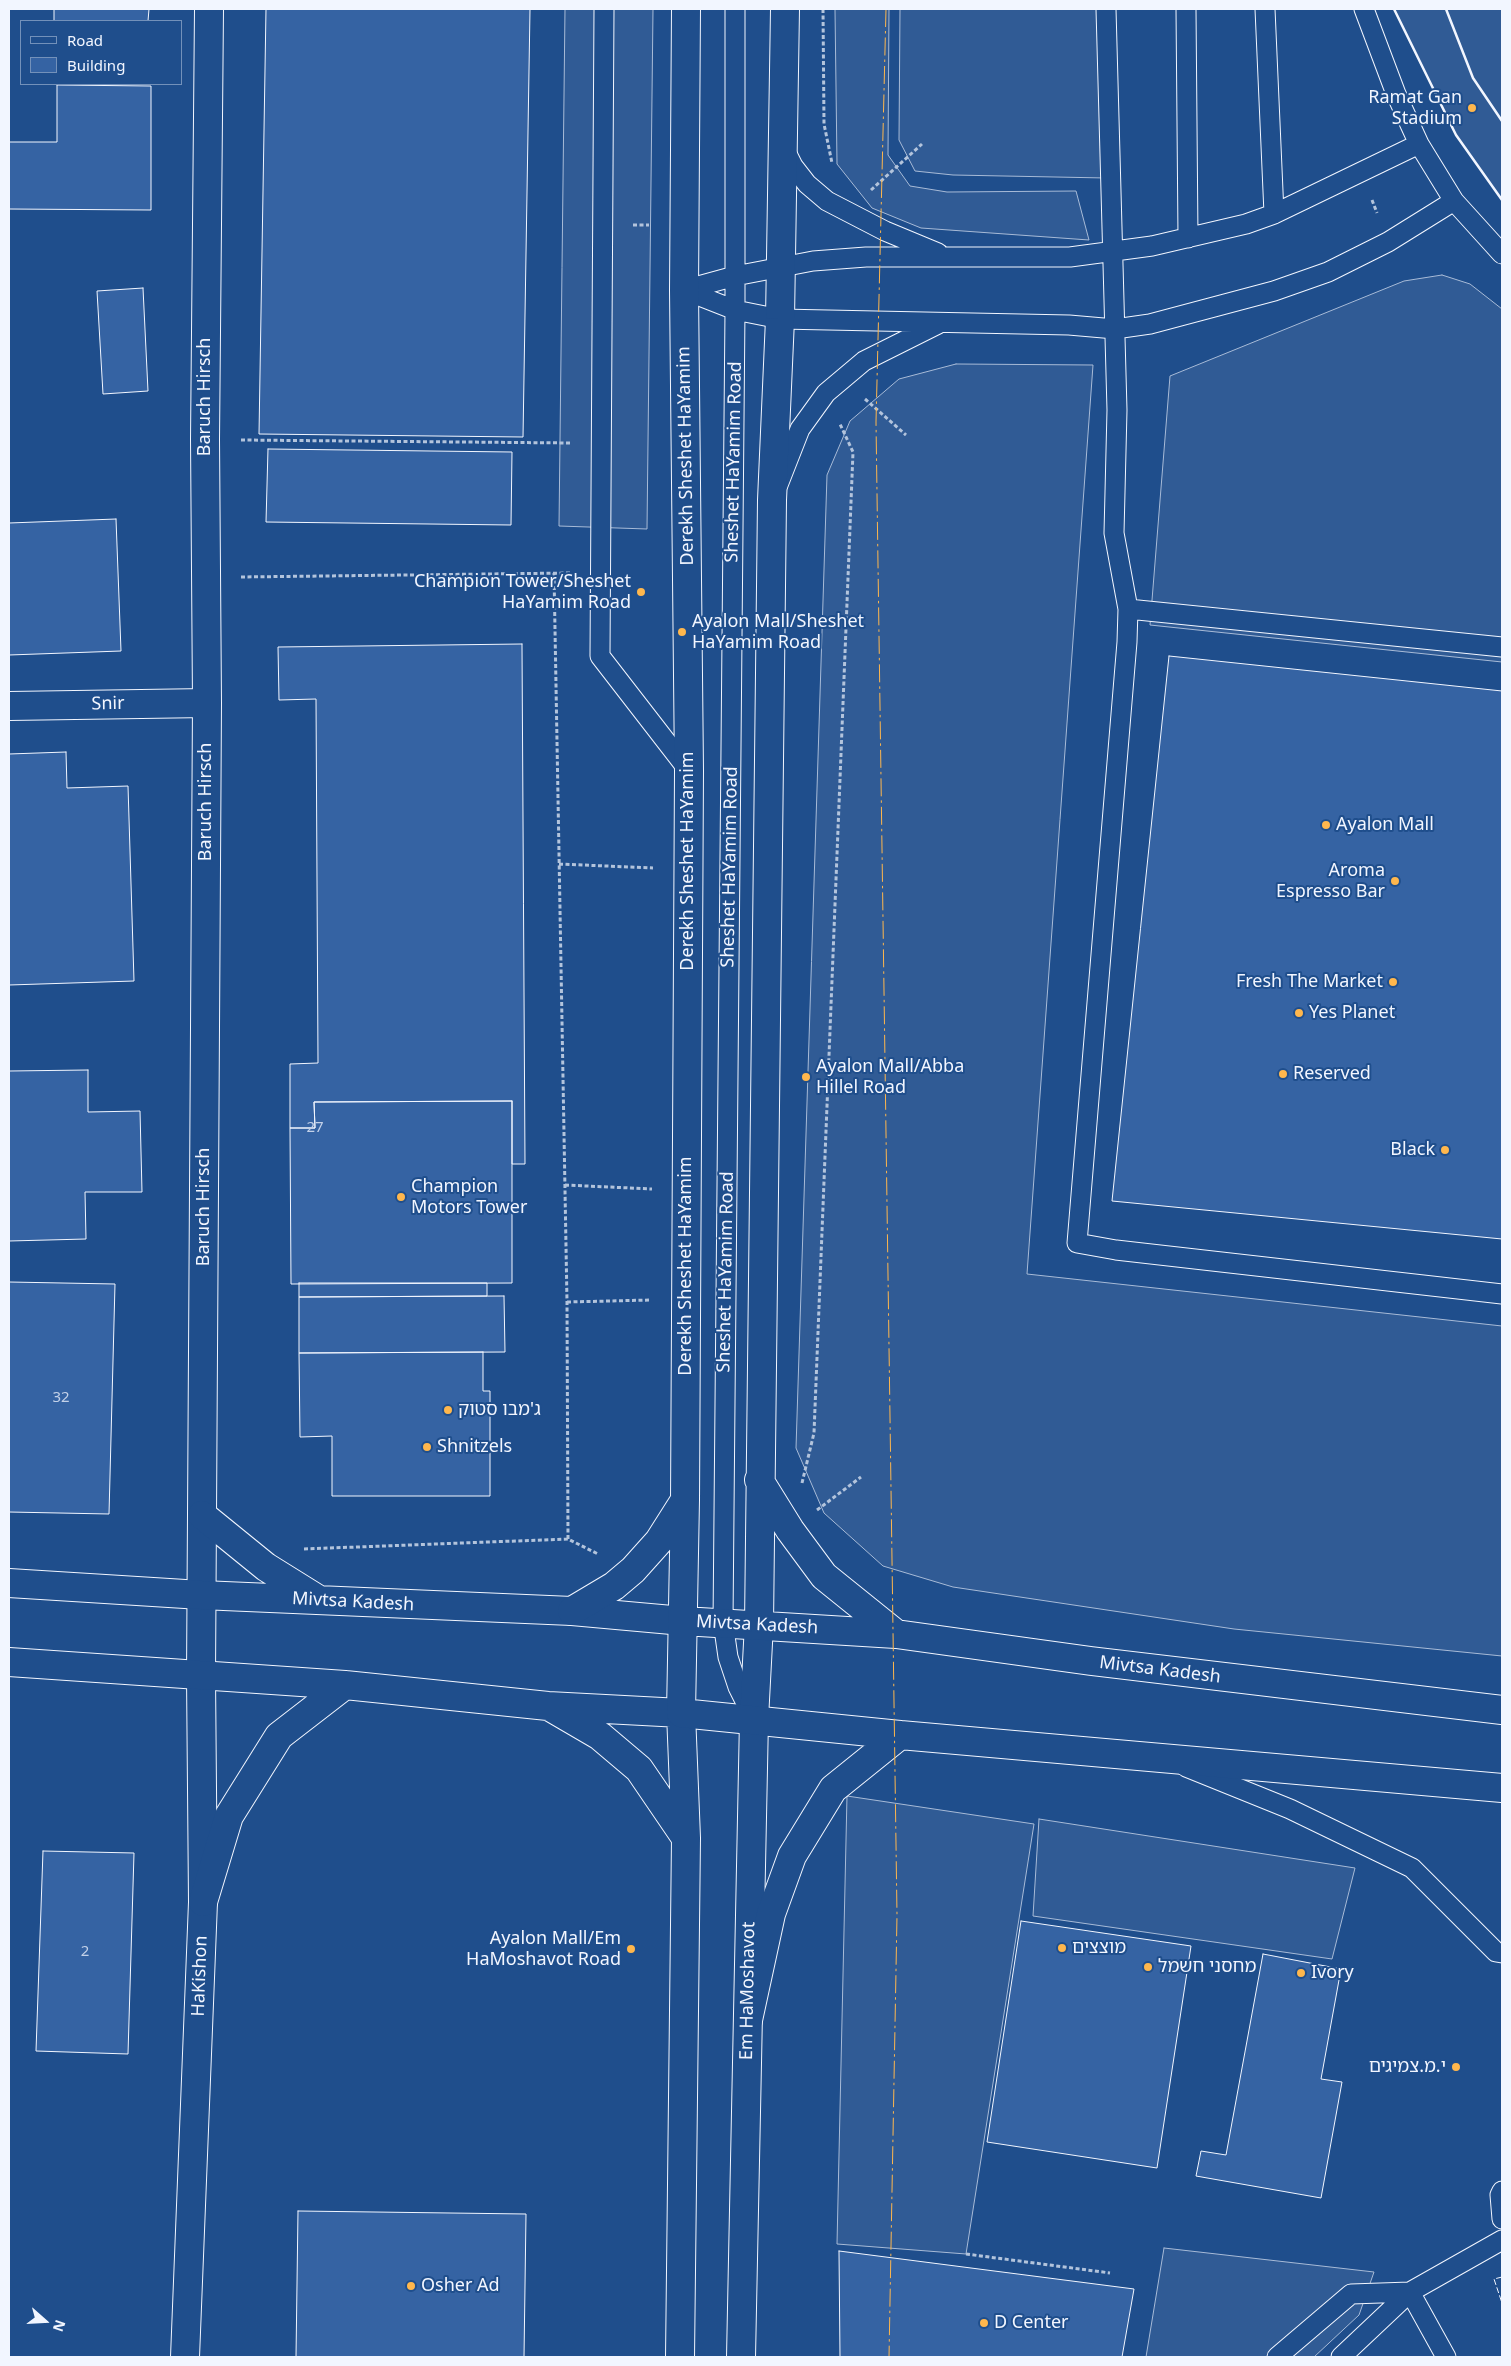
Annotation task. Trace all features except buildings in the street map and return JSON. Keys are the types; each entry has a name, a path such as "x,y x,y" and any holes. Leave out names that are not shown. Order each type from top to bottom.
{"main road":[{"name":"Baruch Hirsch","path":"201,1595 207,703 205,439 208,9"},
{"name":"Derekh Sheshet HaYamim","path":"681,1713 685,1500 689,771 684,290 686,9"},
{"path":"759,1624 759,1480 772,500 780,319 785,9"},
{"name":"Snir","path":"9,706 207,703"},
{"path":"759,1480 790,1530 824,1576 896,1634"},
{"path":"572,1611 614,1586 633,1570 659,1540 685,1500"},
{"path":"202,1515 266,1566 321,1600"},
{"name":"Mivtsa Kadesh","path":"9,1583 201,1595 572,1611 896,1634 1090,1661 1502,1710"},
{"name":"HaKishon","path":"184,2357 204,1902 201,1595"},
{"name":"Em HaMoshavot","path":"741,2357 754,1719 759,1624"},
{"path":"9,1662 346,1685 548,1706 754,1719 900,1735 1502,1788"},
{"path":"204,1902 229,1816 279,1736 346,1685"},
{"path":"548,1706 600,1736 639,1769 686,1838"},
{"path":"680,2357 686,1838 681,1713"},
{"path":"748,2020 772,1914 792,1856 833,1789 900,1735"}],"lane":[{"path":"604,9 600,656 689,771"},
{"name":"Sheshet HaYamim Road","path":"736,9 723,1622 728,1657 738,1687 754,1719"},
{"path":"1106,9 1111,252 1117,410 1114,533 1128,609 1077,1243 1125,1252 1502,1294"},
{"path":"1186,9 1188,238"},
{"path":"1265,9 1274,214"},
{"path":"1364,9 1396,94 1419,144 1454,201 1502,254"},
{"path":"684,290 735,276 813,261 866,257 1070,257 1111,252 1188,238 1246,224 1274,214 1419,144"},
{"path":"784,147 793,166 807,184 827,201 885,232 946,257"},
{"path":"684,290 735,310 780,319 940,324 1069,325 1115,329 1150,324 1274,291 1328,272 1388,242 1454,201"},
{"path":"772,500 800,429 826,393 864,361 940,324"},
{"path":"1128,609 1502,647"},
{"path":"1166,1759 1290,1809 1412,1868 1496,1952 1502,1953"},
{"path":"1502,2191 1500,2195 1502,2219"},
{"path":"1341,2357 1410,2292 1502,2240"},
{"path":"1277,2357 1351,2294 1410,2292"},
{"path":"1410,2292 1446,2357"}],"path":[{"path":"824,9 824,124 834,175 827,201"},
{"path":"847,211 922,144"},
{"path":"1361,172 1388,242"},
{"path":"790,1530 814,1433 853,452 826,393"},
{"path":"205,439 544,443"},
{"path":"206,578 600,572"},
{"path":"554,573 567,1302 568,1539"},
{"path":"559,864 688,870"},
{"path":"565,1185 687,1190"},
{"path":"567,1302 686,1299"},
{"path":"790,1530 861,1477"},
{"path":"266,1566 305,1548 568,1539 633,1570"},
{"path":"966,2254 1110,2273"}],"shaded area":[{"path":"565,9 653,9 647,529 559,526"},
{"path":"835,9 889,9 888,155 910,186 947,192 1076,191 1089,240 921,228 872,208 837,164"},
{"path":"900,9 1106,9 1106,178 953,175 915,171 899,140"},
{"name":"Ramat Gan Stadium","path":"1394,9 1502,9 1502,200 1456,135"},
{"path":"1442,275 1470,284 1502,309 1502,662 1150,625 1170,376 1404,281"},
{"path":"956,364 1093,365 1027,1274 1502,1326 1502,1656 1234,1629 953,1587 883,1566 824,1513 796,1448 827,475 850,421 899,379"},
{"path":"847,1796 1034,1824 966,2254 837,2244"},
{"path":"1039,1819 1355,1868 1332,1959 1033,1916"},
{"path":"1164,2248 1374,2272 1359,2315 1314,2357 1146,2357"}],"fence":[{"path":"1502,2277 1494,2279 1502,2303"}],"wall":[{"path":"1394,9 1456,135 1502,200"},
{"path":"1446,9 1473,78 1502,121"}],"power":[{"path":"886,9 876,422 897,1915 889,2357"}],"place":[{"name":"Ramat Gan Stadium","path":"1472,108"},
{"name":"Champion Tower/Sheshet HaYamim Road","path":"641,592"},
{"name":"Ayalon Mall/Sheshet HaYamim Road","path":"682,632"},
{"name":"Ayalon Mall","path":"1326,825"},
{"name":"Aroma Espresso Bar","path":"1395,881"},
{"name":"Fresh The Market","path":"1393,982"},
{"name":"Yes Planet","path":"1299,1013"},
{"name":"Reserved","path":"1283,1074"},
{"name":"Ayalon Mall/Abba Hillel Road","path":"806,1077"},
{"name":"Black","path":"1445,1150"},
{"name":"Champion Motors Tower","path":"401,1197"},
{"name":"ג'מבו סטוק","path":"448,1410"},
{"name":"Shnitzels","path":"427,1447"},
{"name":"מוצצים","path":"1062,1948"},
{"name":"Ayalon Mall/Em HaMoshavot Road","path":"631,1949"},
{"name":"מחסני חשמל","path":"1148,1967"},
{"name":"Ivory","path":"1301,1973"},
{"name":"י.מ.צמיגים","path":"1456,2067"},
{"name":"Osher Ad","path":"411,2286"},
{"name":"D Center","path":"984,2323"}]}
